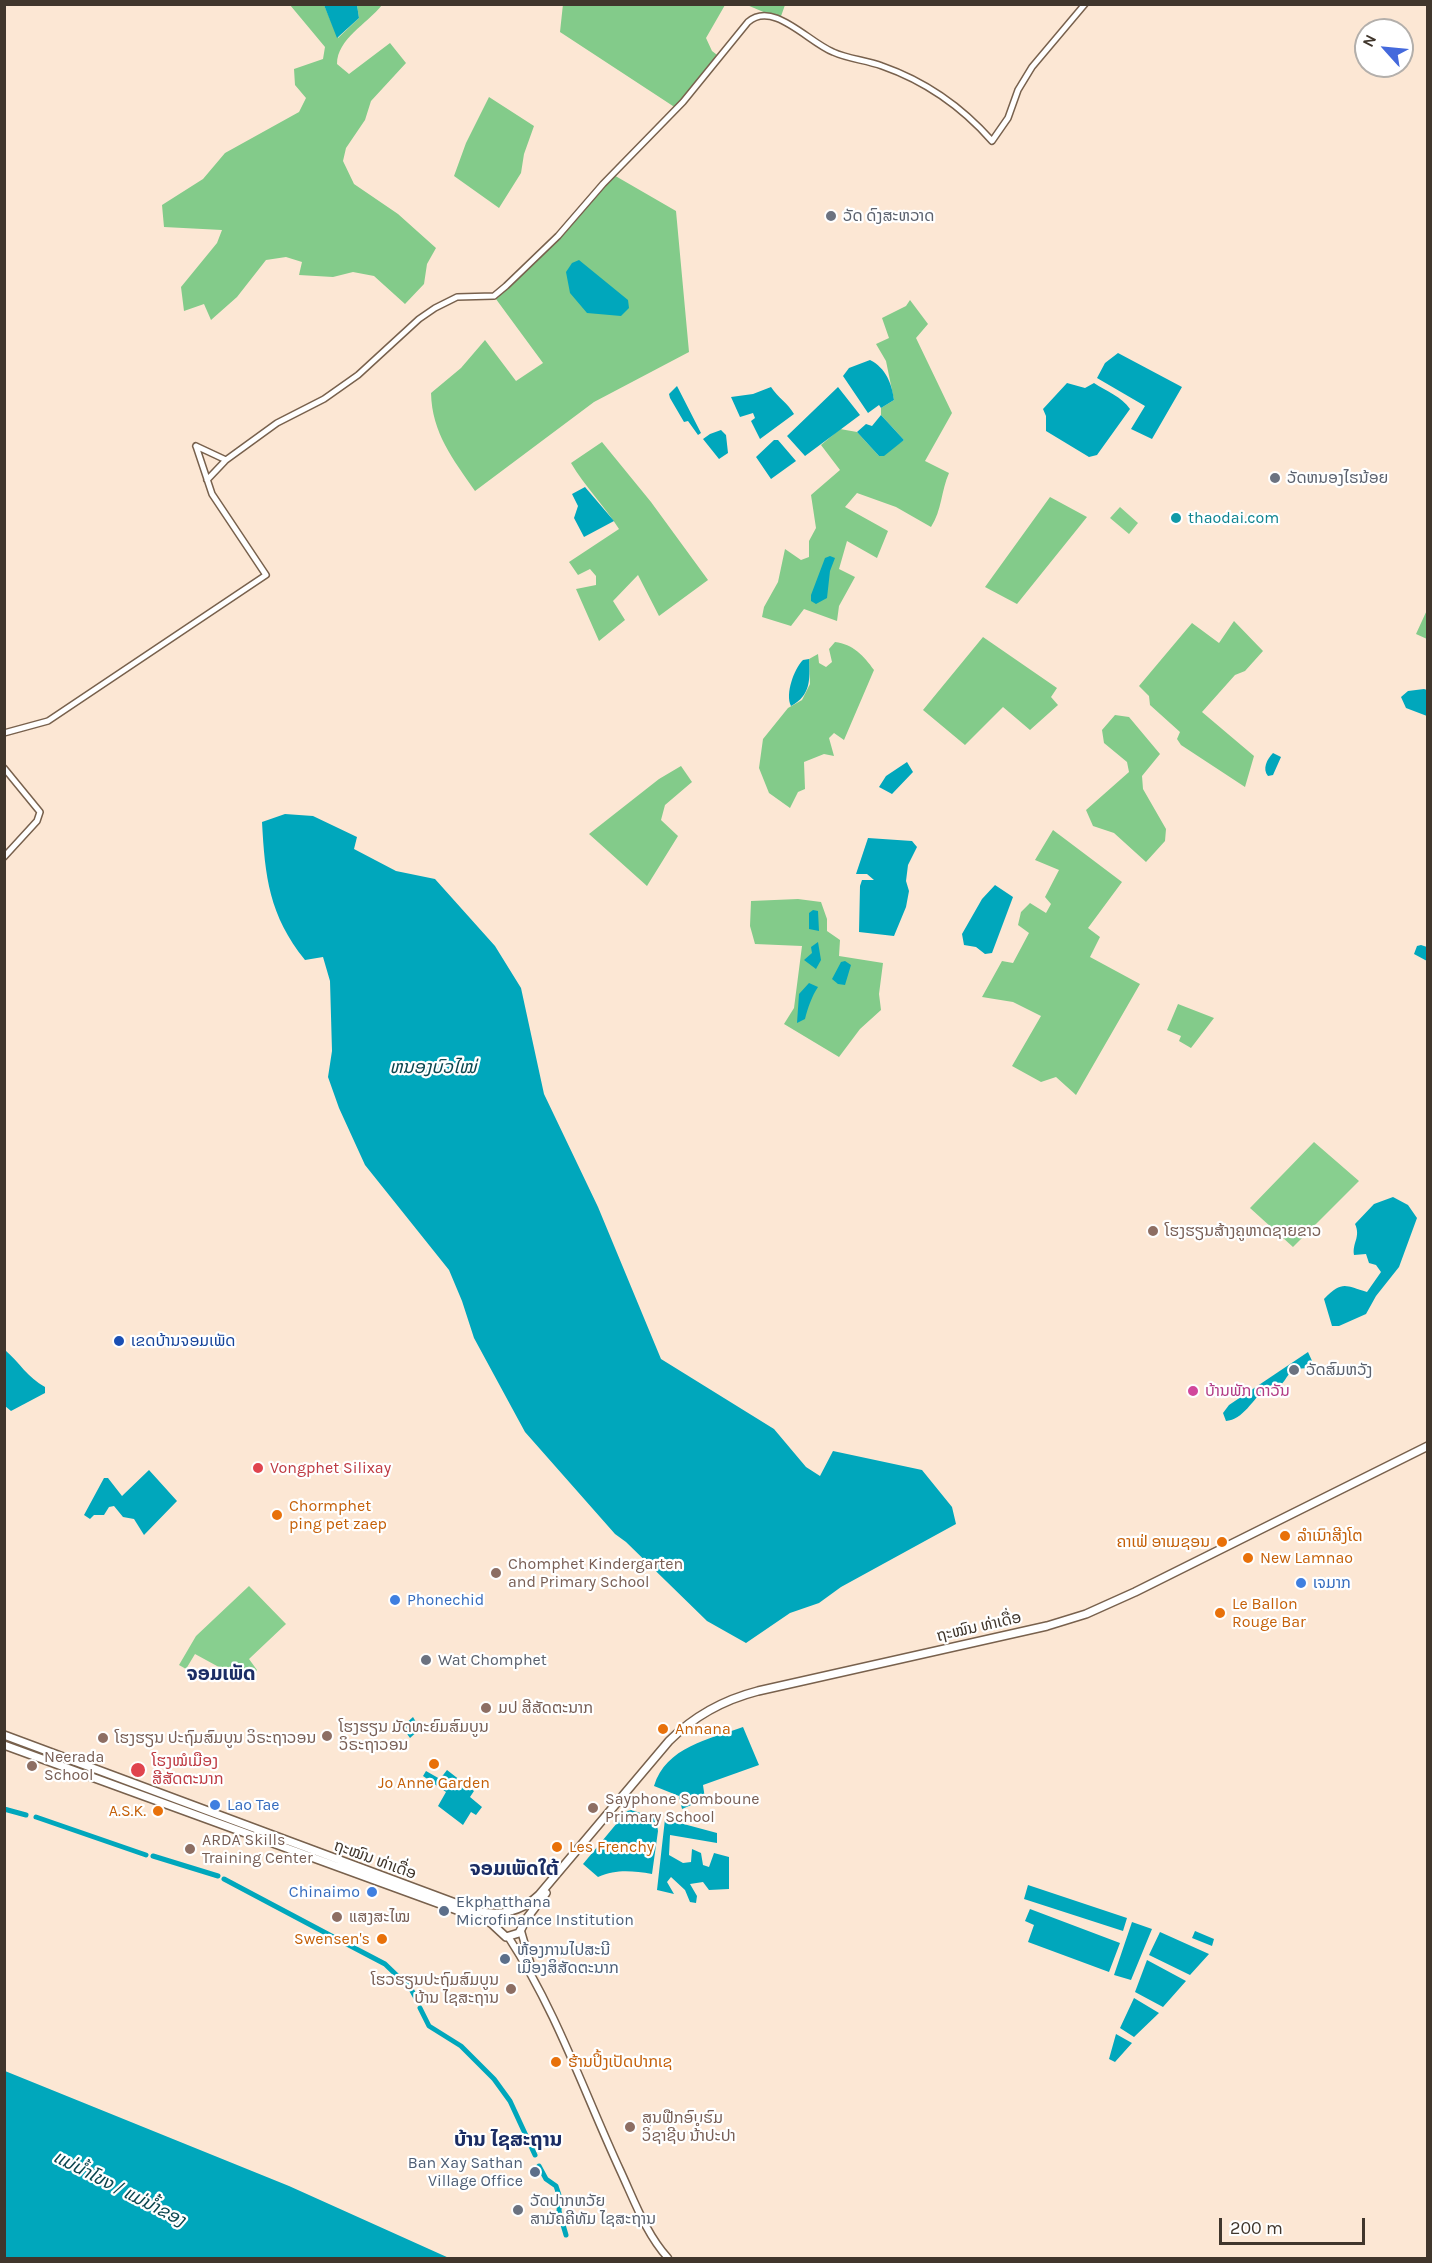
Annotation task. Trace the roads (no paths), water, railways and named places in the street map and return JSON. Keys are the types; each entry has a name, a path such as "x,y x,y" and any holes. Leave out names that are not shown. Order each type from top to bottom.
{"main road":[{"name":"ຖະໝົນ ທ່າເດື່ອ","path":"512,1912 532,1901 669,1741 692,1720 719,1703 758,1691 1047,1626 1086,1614 1222,1550 1428,1446"},
{"name":"ຖະໝົນ ທ່າເດື່ອ","path":"4,1735 79,1769 453,1909 497,1929"},
{"name":"ຖະໝົນ ທ່າເດື່ອ","path":"4,1745 79,1769 463,1906 485,1913 503,1913"},
{"name":"ຖະໝົນ ທ່າເດື່ອ","path":"522,1928 570,1859"},
{"path":"534,1976 520,1916 512,1912 503,1913 498,1918 497,1929 509,1938 534,1976 636,2204 656,2244 668,2259"},
{"path":"509,1938 522,1928"}],"street":[{"path":"207,480 226,460 278,423 324,399 358,375 419,319 435,308 452,298 494,296 506,286 558,236 603,184 683,102 748,22 758,15 767,15 777,19 831,52 881,65 922,85 960,108 992,141 1008,118 1018,90 1032,68 1085,4"},
{"path":"4,733 48,721 266,575 217,503 196,446 226,460"},
{"path":"4,768 40,812 37,821 4,857"}],"water":[{"path":"324,5 357,5 359,18 337,38"},
{"path":"579,260 628,300 629,308 621,316 587,313 570,293 566,272 572,263"},
{"path":"1118,353 1182,387 1152,439 1131,429 1145,406 1097,378 1105,363"},
{"path":"870,360 880,367 887,377 894,400 881,408 879,405 868,413 843,376 849,368"},
{"path":"1067,383 1085,388 1094,383 1118,398 1130,409 1097,455 1089,457 1046,431 1046,416 1043,409"},
{"path":"677,386 701,433 698,435 688,421 684,422 670,398 669,394"},
{"path":"771,387 794,414 760,439 751,421 755,418 753,413 740,417 731,397 753,394"},
{"path":"838,387 860,415 805,456 787,436"},
{"path":"881,415 904,440 884,456 879,456 857,432 866,424 872,426"},
{"path":"721,430 726,435 728,453 719,459 703,439"},
{"path":"774,440 778,440 796,461 771,479 756,457"},
{"path":"585,487 614,521 584,537 574,518 578,506 572,494"},
{"path":"830,556 835,558 830,571 827,598 816,604 811,601 811,595 825,558"},
{"path":"809,659 809,680 806,692 798,702 791,706 789,695 794,675 803,660"},
{"path":"1427,690 1427,716 1406,708 1401,697 1408,691"},
{"path":"1273,753 1281,757 1273,775 1268,776 1265,770 1266,764"},
{"path":"907,762 913,772 892,794 879,787 886,776"},
{"name":"ຫນອງບົວໄໝ່","path":"285,814 313,816 357,837 354,849 396,871 435,879 495,946 521,988 544,1094 598,1207 661,1359 774,1429 806,1467 820,1476 833,1451 922,1470 952,1507 956,1524 841,1587 819,1603 790,1613 746,1643 707,1621 615,1534 525,1432 474,1338 449,1270 365,1165 339,1108 328,1077 332,1051 330,981 323,957 305,960 276,911 267,878 262,822"},
{"path":"868,838 912,841 917,847 908,865 906,881 909,891 906,907 894,936 859,932 860,886 862,880 874,880 867,874 856,874"},
{"path":"995,885 1013,897 992,953 985,954 976,947 964,945 962,934 982,899"},
{"path":"813,910 818,911 819,931 809,929 809,913"},
{"path":"818,942 821,960 816,969 804,960 812,953 811,947"},
{"path":"1417,946 1427,947 1427,961 1414,954"},
{"path":"845,961 851,965 845,985 838,984 832,979 841,962"},
{"path":"809,983 818,987 805,1019 797,1023 799,994"},
{"path":"1393,1197 1408,1205 1417,1218 1399,1267 1376,1296 1366,1314 1339,1326 1332,1326 1324,1299 1336,1289 1344,1286 1367,1292 1381,1272 1376,1265 1369,1263 1366,1254 1354,1255 1357,1236 1355,1224 1374,1204"},
{"path":"5,1350 29,1375 45,1387 45,1393 11,1411 5,1406"},
{"path":"1308,1352 1313,1363 1309,1368 1293,1369 1280,1385 1265,1389 1243,1413 1226,1421 1223,1413 1229,1405"},
{"path":"149,1470 177,1501 144,1535 134,1519 123,1517 114,1506 109,1507 104,1515 94,1515 90,1519 84,1515 104,1478 108,1478 122,1496"},
{"path":"413,1717 420,1729 410,1738 402,1727"},
{"path":"743,1727 759,1765 703,1785 705,1799 682,1809 679,1796 654,1786 668,1762 678,1753 690,1746"},
{"path":"447,1770 474,1791 470,1797 482,1807 476,1815 471,1812 463,1825 438,1806 446,1792 423,1776 426,1771 440,1779"},
{"path":"631,1810 656,1818 658,1831 652,1874 625,1871 598,1877 583,1864 627,1811"},
{"path":"665,1819 717,1833 717,1843 670,1835 669,1855 683,1863 691,1862 692,1849 701,1853 703,1865 709,1867 714,1853 729,1857 729,1889 709,1890 703,1882 690,1884 697,1896 696,1903 690,1902 685,1890 671,1877 667,1882 674,1894 657,1890"},
{"path":"1028,1885 1127,1918 1123,1931 1024,1899"},
{"path":"1030,1909 1120,1943 1109,1972 1028,1942 1034,1925 1025,1921"},
{"path":"1132,1922 1152,1929 1131,1980 1114,1975"},
{"path":"1195,1931 1214,1939 1212,1946 1192,1938"},
{"path":"1160,1932 1209,1954 1190,1975 1149,1955"},
{"path":"1147,1960 1186,1981 1163,2007 1135,1992"},
{"path":"1134,1998 1159,2013 1134,2037 1120,2028"},
{"path":"1116,2034 1132,2043 1115,2062 1109,2059"},
{"name":"แม่น้ำโขง / ແມ່ນ້ຳຂອງ","path":"5,2071 289,2186 449,2258 5,2258"}],"waterway":[{"path":"4,1809 26,1815"},
{"path":"36,1817 146,1855"},
{"path":"153,1856 218,1876"},
{"path":"224,1879 339,1940"},
{"path":"343,1942 385,1964 411,1989 417,2000"},
{"path":"420,2008 429,2026 461,2046 494,2079 510,2101 535,2155"},
{"path":"539,2166 546,2179 556,2186 560,2198 559,2211 566,2235"}],"place":[{"name":"ວັດ ດົງສະຫວາດ","path":"831,216"},
{"name":"ວັດຫນອງໄຮນ້ອຍ","path":"1275,478"},
{"name":"thaodai.com","path":"1176,518"},
{"name":"ໂຮງຮຽນສ້າງຄູຫາດຊາຍຂາວ","path":"1153,1231"},
{"name":"ເຂດບ້ານຈອມເພັດ","path":"119,1341"},
{"name":"ວັດສົມຫວັງ","path":"1294,1370"},
{"name":"ບ້ານພັກ ດາວັນ","path":"1193,1391"},
{"name":"Vongphet Silixay","path":"258,1468"},
{"name":"Chormphet ping pet zaep","path":"277,1515"},
{"name":"ລຳເນົາສີງໂຕ","path":"1285,1536"},
{"name":"ຄາເຟ່ ອາເມຊອນ","path":"1222,1542"},
{"name":"New Lamnao","path":"1248,1558"},
{"name":"Chomphet Kindergarten and Primary School","path":"496,1573"},
{"name":"ເຈມາກ","path":"1301,1583"},
{"name":"Phonechid","path":"395,1600"},
{"name":"Le Ballon Rouge Bar","path":"1220,1613"},
{"name":"Wat Chomphet","path":"426,1660"},
{"name":"ມປ ສີສັດຕະນາກ","path":"486,1708"},
{"name":"Annana","path":"663,1729"},
{"name":"ໂຮງຮຽນ ມັດທະຍົມສົມບູນ ວິຣະຖາວອນ","path":"327,1736"},
{"name":"ໂຮງຮຽນ ປະຖົມສົມບູນ ວິຣະຖາວອນ","path":"103,1738"},
{"name":"Jo Anne Garden","path":"434,1764"},
{"name":"Neerada School","path":"32,1766"},
{"name":"ໂຮງໝໍເມືອງ ສີສັດຕະນາກ","path":"138,1770"},
{"name":"Lao Tae","path":"215,1805"},
{"name":"Sayphone Somboune Primary School","path":"593,1808"},
{"name":"A.S.K.","path":"158,1811"},
{"name":"Les Frenchy","path":"557,1847"},
{"name":"ARDA Skills Training Center","path":"190,1849"},
{"name":"Chinaimo","path":"372,1892"},
{"name":"Ekphatthana Microfinance Institution","path":"444,1911"},
{"name":"ແສງສະໄໝ","path":"337,1917"},
{"name":"Swensen's","path":"382,1939"},
{"name":"ຫ້ອງການໄປສະນີ ເມືອງສິສັດຕະນາກ","path":"505,1959"},
{"name":"ໂຮວຮຽນປະຖົມສົມບູນ ບ້ານ ໄຊສະຖານ","path":"511,1989"},
{"name":"ຮ້ານປິ້ງເປັດປາກເຊ","path":"556,2062"},
{"name":"ສູນຟືກອົບຮົມ ວິຊາຊີບ ນ້ໍາປະປາ","path":"630,2127"},
{"name":"Ban Xay Sathan Village Office","path":"535,2172"},
{"name":"ວັດປາກຫວັຍ ສາມັຄຄີທັມ ໄຊສະຖານ","path":"518,2210"}],"district":[{"name":"ຈອມເພັດ","path":"221,1674"},
{"name":"ຈອມເພັດໃຕ້","path":"514,1869"},
{"name":"ບ້ານ ໄຊສະຖານ","path":"508,2140"}]}
